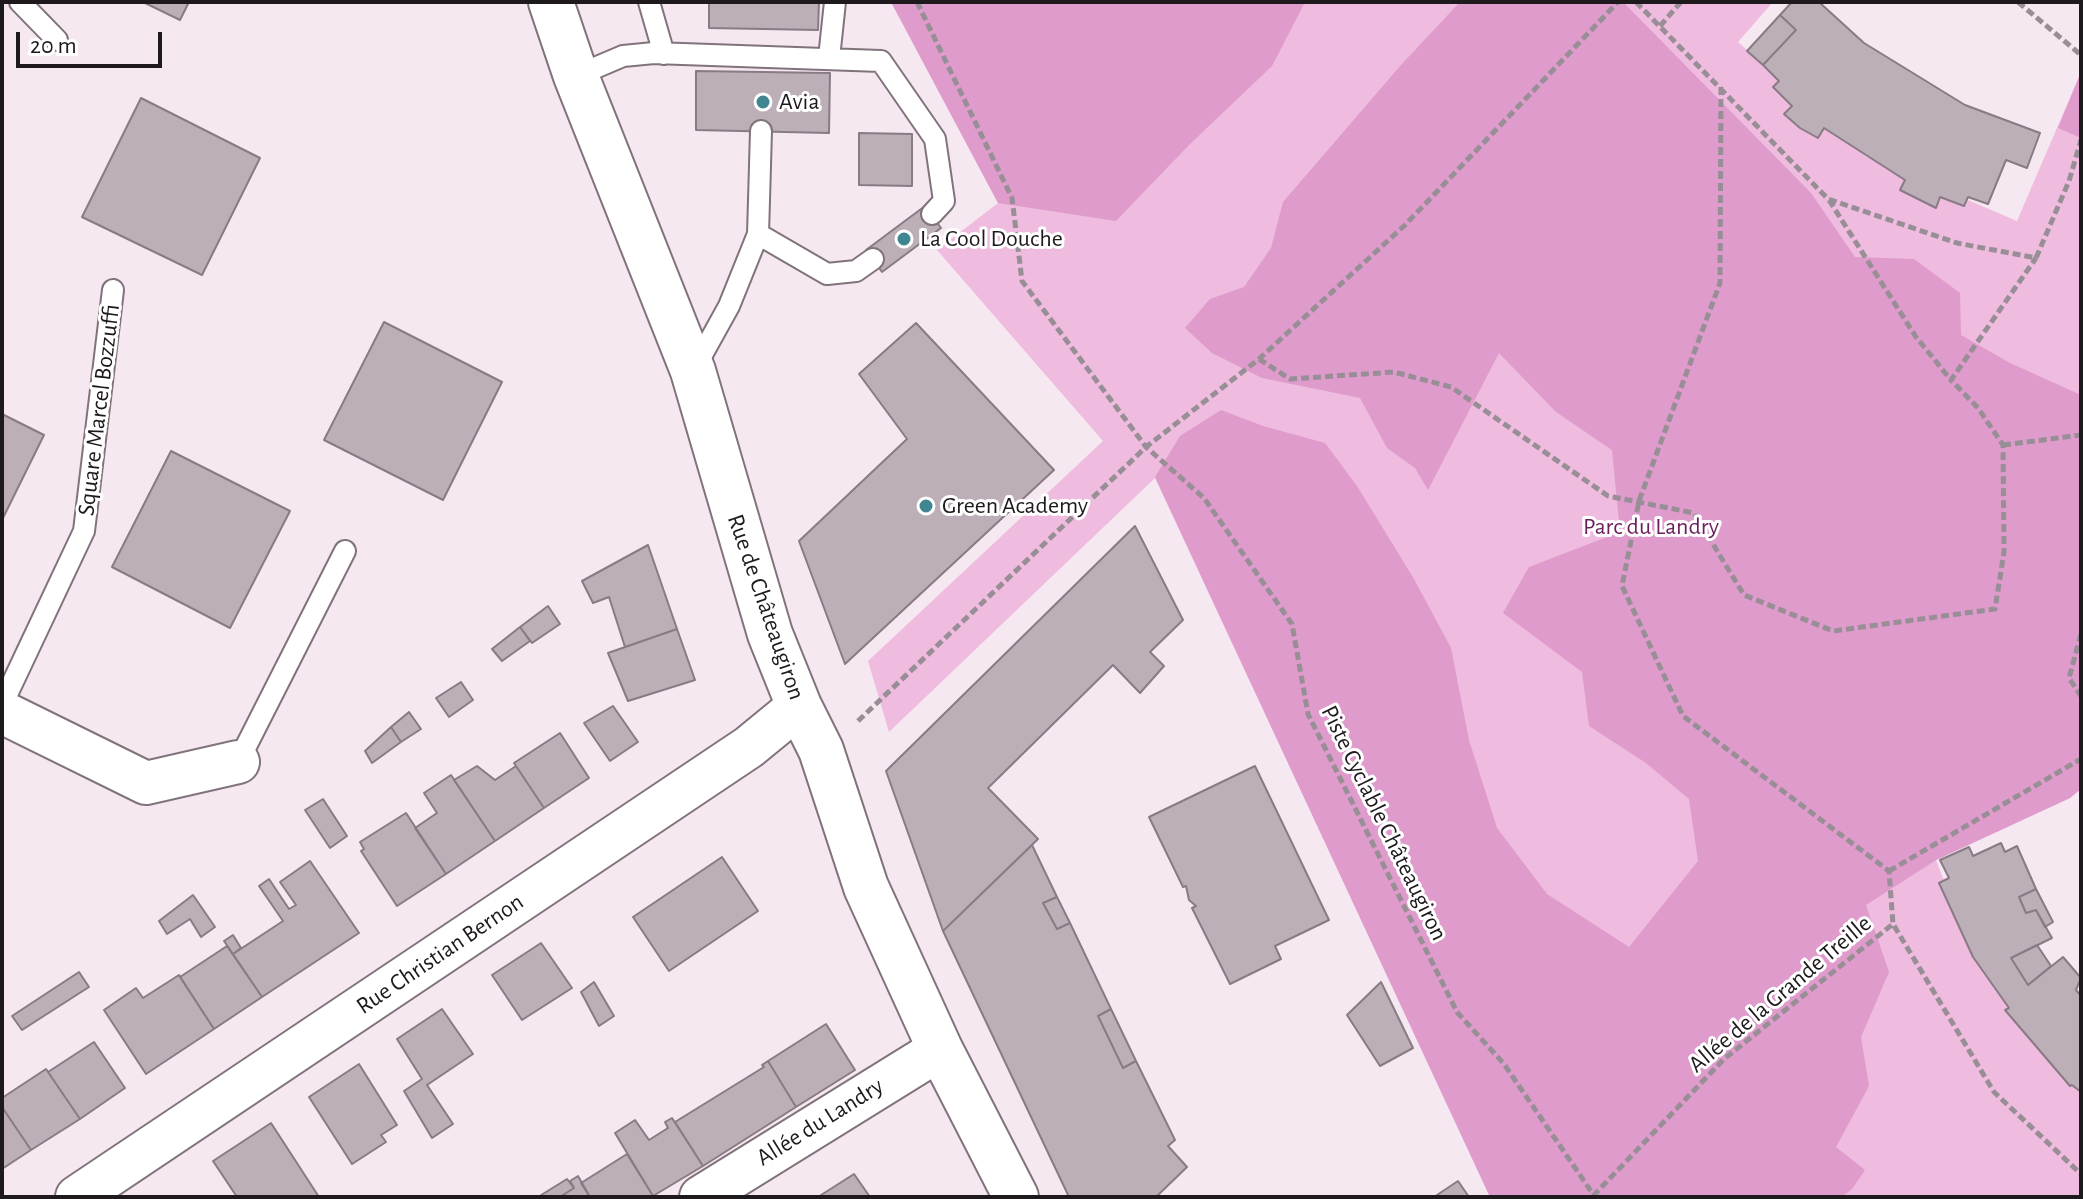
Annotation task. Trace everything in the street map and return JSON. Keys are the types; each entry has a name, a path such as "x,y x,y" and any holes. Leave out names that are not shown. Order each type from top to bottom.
{"main road":[{"name":"Rue de Châteaugiron","path":"551,2 576,76 693,371 770,634 799,706 821,750 866,887 940,1049 1016,1197"}],"street":[{"name":"Rue Christian Bernon","path":"77,1197 749,747 799,706"},
{"path":"2,712 146,783 238,762"},
{"name":"Allée du Landry","path":"701,1197 940,1049"}],"lane":[{"path":"20,2 57,40"},
{"path":"649,2 664,54"},
{"path":"829,58 835,2"},
{"path":"576,76 623,56 664,54 762,64 829,58 881,61 935,139 944,201 932,214"},
{"path":"693,371 729,306 758,234 761,131"},
{"path":"758,234 827,274 856,271 873,259"},
{"name":"Square Marcel Bozzuffi","path":"2,705 84,531 113,290"},
{"path":"238,762 345,551"}],"path":[{"name":"Piste Cyclable Châteaugiron","path":"917,2 1012,198 1022,281 1146,447 1204,498 1292,624 1308,714 1457,1012 1504,1064 1594,1196"},
{"path":"821,750 854,725 1146,447 1259,359 1405,225 1618,2"},
{"path":"1259,359 1290,379 1394,372 1451,387 1608,496 1694,513 1744,595 1833,631 1995,609 2004,552 2003,445 1978,408 1916,337 1828,199 1636,2"},
{"path":"1660,26 1681,2"},
{"path":"2018,2 2081,55"},
{"path":"1721,87 1720,283 1639,501 1622,586 1683,716 1889,871 1893,924 1994,1092 2081,1174"},
{"path":"1951,380 2036,258 2069,181 2081,140"},
{"path":"1828,199 1957,243 2036,258"},
{"path":"2003,445 2081,435"},
{"path":"2081,634 2069,678 2081,696"},
{"path":"1889,871 2081,759"},
{"name":"Allée de la Grande Treille","path":"1594,1196 1724,1059 1893,924"}],"green space":[{"name":"Parc du Landry","path":"891,2 1773,2 1738,42 1867,157 2017,221 2081,72 2081,789 2070,798 1936,860 1964,932 2081,1085 2081,1197 1490,1197 1155,478 889,732 868,661 1103,441 937,250 998,203"},
{"path":"891,2 1305,2 1272,66 1189,145 1116,221 998,203"},
{"name":"Parc du Landry","path":"1460,2 1623,2 1811,193 1855,257 1914,259 1960,293 1961,335 2010,363 2081,395 2081,789 2070,798 1936,860 1866,905 1889,972 1861,1037 1869,1086 1836,1147 1865,1170 1852,1189 1842,1197 1490,1197 1155,477 1180,436 1221,410 1263,426 1325,443 1357,486 1414,579 1451,648 1469,740 1497,828 1547,894 1629,947 1698,861 1689,799 1646,763 1589,726 1582,672 1503,613 1529,567 1620,532 1612,450 1556,412 1499,353 1428,490 1415,468 1387,448 1360,398 1262,378 1212,353 1185,328 1210,299 1244,287 1271,248 1283,202 1401,65"},
{"path":"2081,72 2081,138 2058,128"}],"building":[{"path":"143,2 189,2 180,20"},
{"path":"709,2 819,2 818,30 709,28"},
{"path":"1792,2 1819,2 1864,43 1965,105 2040,133 2027,168 2006,160 1988,204 1968,197 1964,206 1940,197 1936,208 1900,190 1905,180 1824,128 1818,138 1800,128 1784,114 1792,106 1773,87 1779,81 1763,65 1796,30 1780,15"},
{"path":"1780,15 1796,30 1763,65 1747,51"},
{"name":"Avia","path":"696,71 830,73 829,133 696,130"},
{"path":"141,98 260,158 202,275 82,217"},
{"path":"859,133 912,134 912,186 859,185"},
{"name":"La Cool Douche","path":"925,206 941,228 882,272 866,250"},
{"path":"384,322 502,382 443,500 324,440"},
{"name":"Green Academy","path":"916,323 1054,470 845,664 799,541 907,439 859,374"},
{"path":"2,414 44,435 2,520"},
{"path":"171,451 290,511 230,628 112,567"},
{"path":"1135,526 1183,620 1150,652 1164,666 1140,693 1113,665 988,788 1038,839 943,931 886,771"},
{"path":"648,545 677,629 625,647 609,597 593,603 582,581"},
{"path":"548,606 560,624 532,643 520,627"},
{"path":"520,627 530,641 502,661 492,649"},
{"path":"677,629 695,680 628,701 608,653"},
{"path":"461,682 473,700 449,717 436,698"},
{"path":"613,706 638,742 610,761 584,723"},
{"path":"409,712 421,729 401,742 391,727"},
{"path":"391,727 401,742 372,763 365,751"},
{"path":"560,733 589,778 544,808 514,763"},
{"path":"477,766 495,780 516,766 544,808 495,841 454,780"},
{"path":"1255,766 1329,920 1275,946 1281,959 1230,984 1192,908 1196,906 1189,900 1186,886 1183,887 1149,817"},
{"path":"451,775 495,841 446,874 415,828 437,813 424,793"},
{"path":"323,799 347,836 330,848 305,810"},
{"path":"406,813 446,874 397,906 361,851 364,849 360,842"},
{"path":"2001,843 2005,852 2017,846 2036,889 2019,897 2026,913 2036,910 2052,938 2011,958 2028,985 2063,957 2081,978 2076,990 2081,996 2081,1092 2070,1086 2005,1010 2009,1008 1973,957 1939,883 1949,878 1940,860 1969,847 1973,856"},
{"path":"1032,845 1057,897 1043,903 1057,929 1070,923 1111,1009 1098,1016 1123,1068 1136,1061 1175,1140 1168,1146 1187,1167 1156,1197 1069,1197 943,931"},
{"path":"722,857 758,911 669,971 633,917"},
{"path":"310,861 359,933 262,997 233,954 283,921 259,886 269,879 289,909 296,905 280,882"},
{"path":"2036,889 2053,922 2045,927 2036,910 2026,913 2019,897"},
{"path":"193,895 215,927 201,937 190,919 167,934 159,921"},
{"path":"1057,897 1070,923 1057,929 1043,903"},
{"path":"233,935 241,948 233,954 224,941"},
{"path":"541,943 572,988 522,1020 492,975"},
{"path":"2037,945 2051,966 2028,985 2011,958"},
{"path":"227,946 262,997 214,1029 180,977"},
{"path":"79,972 89,987 22,1030 12,1016"},
{"path":"179,975 214,1029 146,1074 104,1010 136,988 143,998"},
{"path":"594,982 614,1016 599,1026 581,992"},
{"path":"1381,982 1413,1048 1380,1066 1347,1015"},
{"path":"442,1009 473,1054 427,1085 453,1124 432,1138 404,1091 422,1079 397,1039"},
{"path":"1111,1009 1136,1061 1123,1068 1098,1016"},
{"path":"826,1024 855,1070 796,1107 768,1061"},
{"path":"94,1042 125,1088 80,1119 48,1072"},
{"path":"768,1061 796,1107 703,1166 675,1122 764,1067 762,1065"},
{"path":"359,1064 397,1125 381,1135 386,1142 352,1164 309,1097"},
{"path":"46,1069 80,1119 31,1150 2,1107 2,1098"},
{"path":"2,1107 31,1150 2,1169"},
{"path":"672,1118 703,1166 653,1196 615,1133 635,1120 649,1140 668,1128 665,1122"},
{"path":"271,1123 319,1197 237,1197 213,1161"},
{"path":"627,1154 653,1196 590,1197 581,1183"},
{"path":"854,1174 870,1197 818,1197"},
{"path":"578,1176 590,1197 560,1197 574,1188 570,1181"},
{"path":"567,1179 574,1188 560,1197 538,1197"},
{"path":"1458,1181 1469,1197 1434,1197"}],"place":[{"name":"Avia","path":"763,102"},
{"name":"La Cool Douche","path":"904,239"},
{"name":"Green Academy","path":"926,506"}]}
